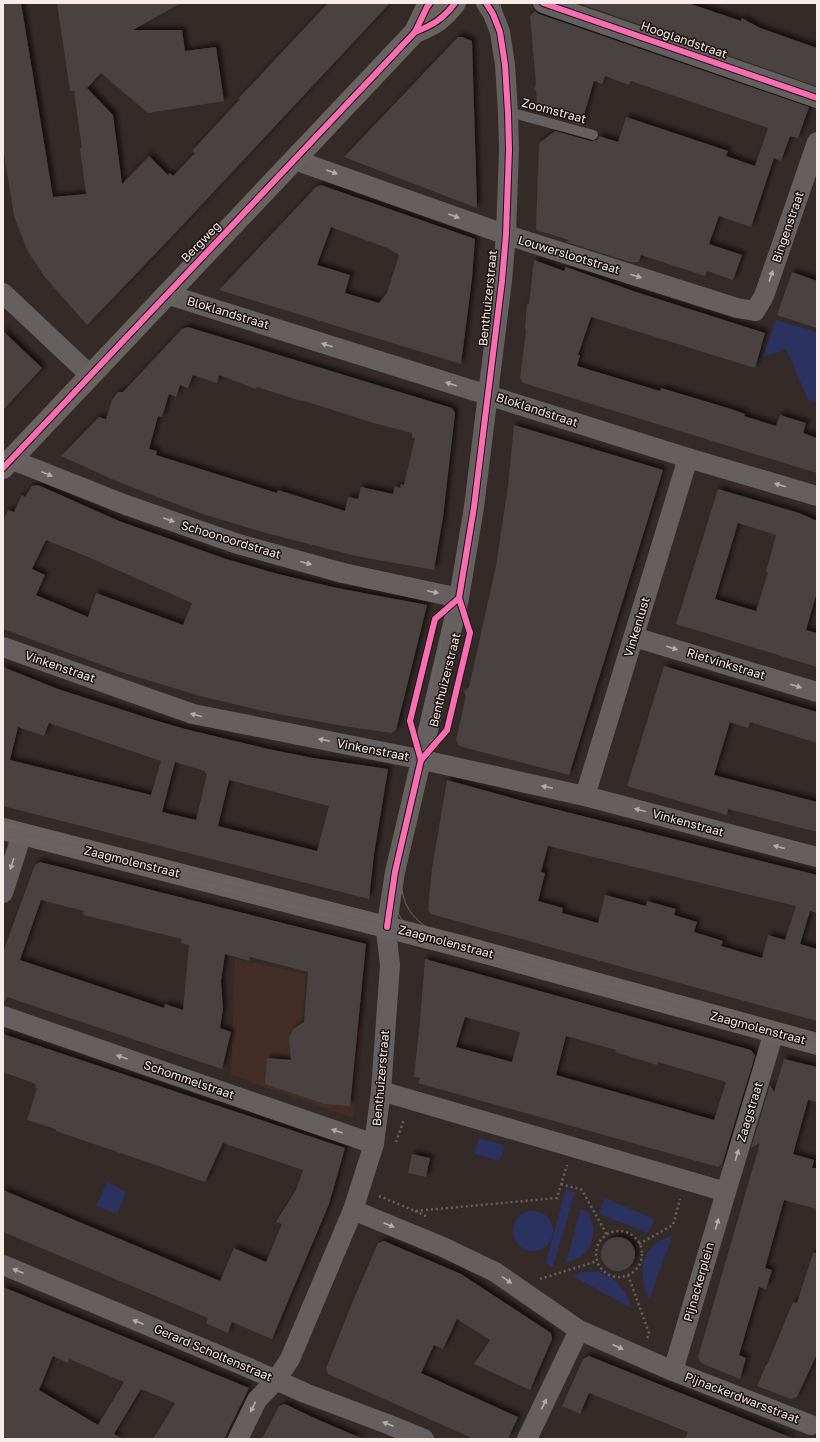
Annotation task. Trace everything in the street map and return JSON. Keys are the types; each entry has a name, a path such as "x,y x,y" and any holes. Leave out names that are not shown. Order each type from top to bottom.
{"street":[{"name":"Bergweg","path":"7,463 415,32 430,3"},
{"name":"Bergweg","path":"415,32 440,20 455,3"},
{"name":"Benthuizerstraat","path":"238,1439 257,1400 276,1380 290,1358 353,1210 374,1144 381,1091 390,965 386,927 395,872 459,598 474,507 489,395 506,234 508,113 505,65 500,32 493,14 486,3"},
{"name":"Hooglandstraat","path":"543,3 817,98"},
{"name":"Bingenstraat","path":"755,311 764,296 817,142"},
{"name":"Louwerslootstraat","path":"295,160 506,234 738,308 755,311"},
{"path":"3,293 90,375"},
{"name":"Bloklandstraat","path":"166,294 688,458 817,496"},
{"name":"Vinkenlust","path":"585,796 688,458"},
{"name":"Schoonoordstraat","path":"7,463 238,544 343,573 459,598"},
{"name":"Rietvinkstraat","path":"634,637 817,692"},
{"name":"Vinkenstraat","path":"3,647 194,714 421,760 585,796 817,857"},
{"path":"3,893 12,832"},
{"name":"Zaagmolenstraat","path":"12,832 471,949 817,1044"},
{"name":"Schommelstraat","path":"3,1016 374,1144"},
{"name":"Zaagstraat","path":"726,1192 774,1032"},
{"path":"381,1091 726,1192"},
{"name":"Pijnackerplein","path":"673,1371 726,1192"},
{"path":"353,1210 443,1247 495,1272 579,1330 673,1371"},
{"name":"Gerard Scholtenstraat","path":"3,1265 305,1393 390,1424 424,1439"},
{"path":"527,1439 579,1330"},
{"name":"Pijnackerdwarsstraat","path":"673,1371 810,1425"}],"lane":[{"name":"Zoomstraat","path":"508,113 513,113 593,135"}],"path":[{"path":"380,1196 416,1211 557,1198 568,1161"},
{"path":"562,1184 582,1190 607,1234"},
{"path":"639,1244 672,1225 681,1194"},
{"path":"619,1231 627,1233 633,1236 639,1244 642,1256 640,1263 637,1269 628,1275 617,1277 610,1276 603,1272 597,1262 596,1250 599,1242 611,1232 619,1231"},
{"path":"539,1280 597,1262"},
{"path":"628,1275 649,1333 640,1357"}],"shaded area":[{"path":"776,320 817,332 817,402 808,399 786,349 763,357"},
{"path":"235,959 306,974 302,1022 362,1027 353,1118 231,1075"},
{"path":"479,1138 504,1145 500,1161 474,1154"},
{"path":"107,1182 126,1192 117,1214 96,1206"},
{"path":"566,1189 575,1192 553,1267 546,1263"},
{"path":"605,1198 654,1219 648,1233 599,1214"},
{"path":"581,1208 590,1216 593,1236 589,1248 583,1255 566,1263"},
{"path":"533,1211 544,1214 550,1220 553,1231 550,1242 544,1248 533,1251 522,1248 516,1242 513,1231 516,1220 522,1214"},
{"path":"672,1236 649,1300 643,1279 644,1261 647,1253 653,1246 661,1240"},
{"path":"583,1272 600,1272 607,1275 625,1292 631,1308 573,1276"}],"building":[{"path":"3,3 21,3 53,197 86,194 80,148 82,148 74,91 70,91 57,3 181,3 133,30 182,30 185,51 216,47 224,101 148,113 101,73 87,88 113,115 122,184 149,156 168,175 170,173 173,176 195,153 192,151 240,99 238,99 328,3 390,3 87,325 44,276 27,250 14,216 3,147"},
{"path":"578,3 688,3 741,21 742,18 760,28 817,48 816,86"},
{"path":"535,11 539,14 809,107 798,138 790,136 781,161 774,158 751,227 719,216 709,244 742,255 733,280 707,271 705,276 641,255 639,262 630,262 566,242 569,240 536,230 539,143 555,131 591,141 597,140 599,136 618,142 626,117 728,151 726,156 755,166 768,128 631,81 629,85 605,76 602,84 594,81 581,125 568,121 573,118 541,108 537,103 536,91 534,90 536,84 530,16"},
{"path":"458,37 472,41 477,208 344,157"},
{"path":"321,185 475,239 472,278 461,364 219,290 316,187","holes":["331,227 387,248 399,255 387,293 379,303 345,293 350,275 317,265"]},
{"path":"534,260 564,271 566,267 636,292 765,333 755,368 591,317 578,355 580,355 577,366 660,391 661,388 731,409 745,414 744,416 776,426 780,415 806,423 803,433 817,438 817,473 523,383 520,378 526,331 527,304 529,304"},
{"path":"792,272 817,281 817,328 777,315"},
{"path":"188,327 452,408 455,413 443,517 434,570 356,556 266,533 206,515 114,480 61,456 99,417 106,419 112,400 118,392 123,392 182,329","holes":["193,375 217,383 219,375 256,389 257,387 374,423 412,433 412,438 415,438 404,485 401,484 400,488 395,486 393,494 361,487 358,499 348,497 345,511 278,490 277,493 156,455 157,451 149,449 158,416 162,417 169,394 176,397 180,385 188,388"]},
{"path":"3,331 42,368 3,410"},
{"path":"514,425 663,470 569,775 459,746 456,740 466,696 464,691 469,687 496,566 508,486"},
{"path":"38,485 119,521 226,559 278,574 337,588 427,605 396,730 391,733 343,726 263,711 200,696 124,673 3,629 3,522 8,510 14,512 22,495 25,497 32,486","holes":["46,540 192,603 183,625 96,593 88,617 36,595 45,575 32,569"]},
{"path":"718,489 799,513 817,521 817,592 806,630 817,633 817,667 676,624","holes":["738,523 776,535 766,572 768,572 756,611 715,599"]},
{"path":"664,666 817,712 817,743 750,722 748,728 730,722 714,775 817,802 817,832 728,809 727,815 627,786"},
{"path":"3,667 58,689 185,729 313,758 388,769 374,854 369,899 3,806","holes":["49,723 161,761 151,795 10,760 18,727 44,736","175,762 205,771 207,774 196,820 162,812","229,780 329,806 317,851 218,826"]},
{"path":"447,780 519,800 817,875 817,913 810,911 800,944 817,949 817,1021 431,914 428,910 432,868","holes":["548,846 796,906 785,940 768,935 762,958 721,946 723,941 694,932 697,922 674,915 676,909 647,901 646,906 605,895 598,923 562,913 563,908 538,901 545,873 541,872"]},
{"path":"40,862 366,944 350,1106 325,1104 265,1084 267,1058 291,1060 289,1038 293,1029 304,1022 308,972 250,957 249,961 225,954 221,981 223,1009 220,1028 231,1032 222,1069 7,997 5,1001 3,1001 3,952 35,865","holes":["41,900 84,911 83,915 182,939 181,943 189,945 183,1010 165,1004 164,1008 20,960"]},
{"path":"425,959 751,1050 755,1056 722,1164 718,1167 418,1083 420,1078 414,1077","holes":["465,1017 520,1032 512,1062 456,1047","566,1036 616,1050 615,1052 657,1065 658,1062 726,1082 714,1120 556,1075"]},
{"path":"3,1034 345,1148 329,1204 272,1339 232,1322 228,1333 206,1323 208,1318 3,1232 3,1190 220,1281 234,1248 266,1262 282,1224 276,1222 296,1190 303,1170 223,1143 205,1182 27,1120 37,1088 35,1087 36,1084 3,1072"},
{"path":"784,1059 817,1067 817,1102 808,1100 793,1154 814,1160 812,1168 817,1168 817,1209 784,1200 765,1268 772,1270 766,1289 759,1287 739,1355 746,1358 740,1379 701,1363 698,1357 760,1143 751,1148 770,1085 774,1092"},
{"path":"412,1154 430,1158 426,1177 408,1173"},
{"path":"618,1237 630,1242 635,1254 630,1266 618,1271 606,1266 601,1254 606,1242"},
{"path":"384,1241 461,1274 551,1333 552,1339 530,1390 474,1364 490,1340 457,1319 443,1349 434,1345 421,1373 518,1417 508,1439 474,1439 328,1374 326,1368 353,1301 378,1243"},
{"path":"813,1253 817,1253 817,1354 797,1397 791,1399 757,1386 793,1302 797,1303"},
{"path":"3,1287 249,1388 224,1439 153,1439 175,1403 141,1389 114,1434 122,1439 3,1439","holes":["53,1356 68,1363 69,1359 124,1382 98,1425 39,1390"]},
{"path":"589,1356 792,1439 685,1439 688,1432 589,1393 580,1414 562,1406 583,1359"},
{"path":"285,1404 363,1439 262,1439 279,1406"}],"tram line":[{"path":"3,461 86,371 435,3"},
{"path":"3,473 298,160 450,3"},
{"path":"437,943 412,930 406,925 394,906 390,891 389,876 414,758 466,536 498,277 503,196 505,122 500,57 491,3"},
{"path":"453,940 429,928 412,914 403,895 401,868 459,627 474,542 482,485 505,292 512,220 514,149 511,85 500,3"},
{"path":"3,824 410,929"},
{"path":"3,833 437,943 817,1048"},
{"path":"449,939 817,1040"}],"cycle path":[{"path":"3,468 415,32 430,3"},
{"path":"415,32 437,21 455,3"},
{"path":"387,927 395,872 421,760 447,730 470,633 459,598 474,507 502,281 506,234 509,149 505,65 500,32 493,14 486,3"},
{"path":"543,3 817,98"},
{"path":"421,760 410,721 435,619 459,598"}]}
